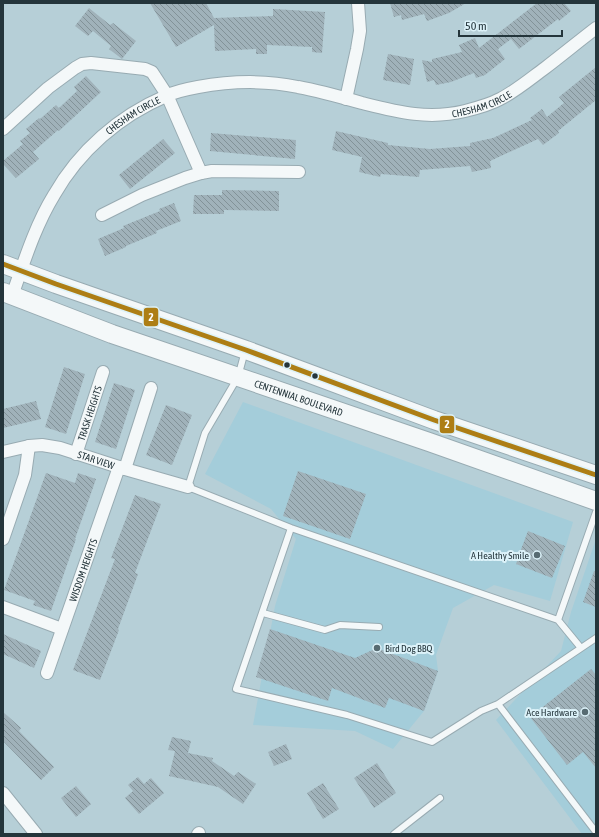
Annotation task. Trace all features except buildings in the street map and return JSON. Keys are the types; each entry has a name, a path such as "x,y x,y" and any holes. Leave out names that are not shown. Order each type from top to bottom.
{"main road":[{"path":"3,264 246,350 434,420 596,475"},
{"name":"CENTENNIAL BOULEVARD","path":"12,296 112,334 430,442 596,501"}],"street":[{"path":"346,99 360,30 358,3"},
{"name":"CHESHAM CIRCLE","path":"12,296 40,220 71,169 101,136 121,121 167,95 212,84 234,82 277,83 396,112 416,115 448,114 478,108 500,99 514,91 596,28"},
{"path":"3,129 48,88 82,64 91,63 145,70 152,72 167,95 200,172"},
{"path":"102,215 142,195 200,172 299,172"},
{"name":"TRASK HEIGHTS","path":"76,454 103,372"},
{"name":"WISDOM HEIGHTS","path":"47,673 151,388"},
{"name":"STAR VIEW","path":"3,452 29,446 42,445 60,448 188,487"},
{"path":"3,539 25,475 29,446"},
{"path":"3,607 62,629"},
{"path":"3,793 36,834"}],"lane":[{"path":"246,350 238,377 205,433 188,487 291,528 558,620 581,648"},
{"path":"558,620 596,512"},
{"path":"291,528 236,689 347,715 432,742 481,712 498,704 596,638"},
{"path":"262,613 325,630 340,625 379,627"},
{"path":"498,704 596,832"},
{"path":"394,834 440,798"}],"shaded area":[{"path":"243,402 573,522 550,601 494,585 453,608 436,655 438,671 424,711 393,749 355,731 253,725 275,606 296,539 271,509 205,474"},
{"path":"596,539 596,834 582,834 496,720 561,651 571,612"}],"transit line":[{"name":"2","path":"3,264 246,350 434,420 596,475"}],"place":[{"name":"A Healthy Smile","path":"537,555"},
{"name":"Bird Dog BBQ","path":"377,648"},
{"name":"Ace Hardware","path":"585,712"}]}
